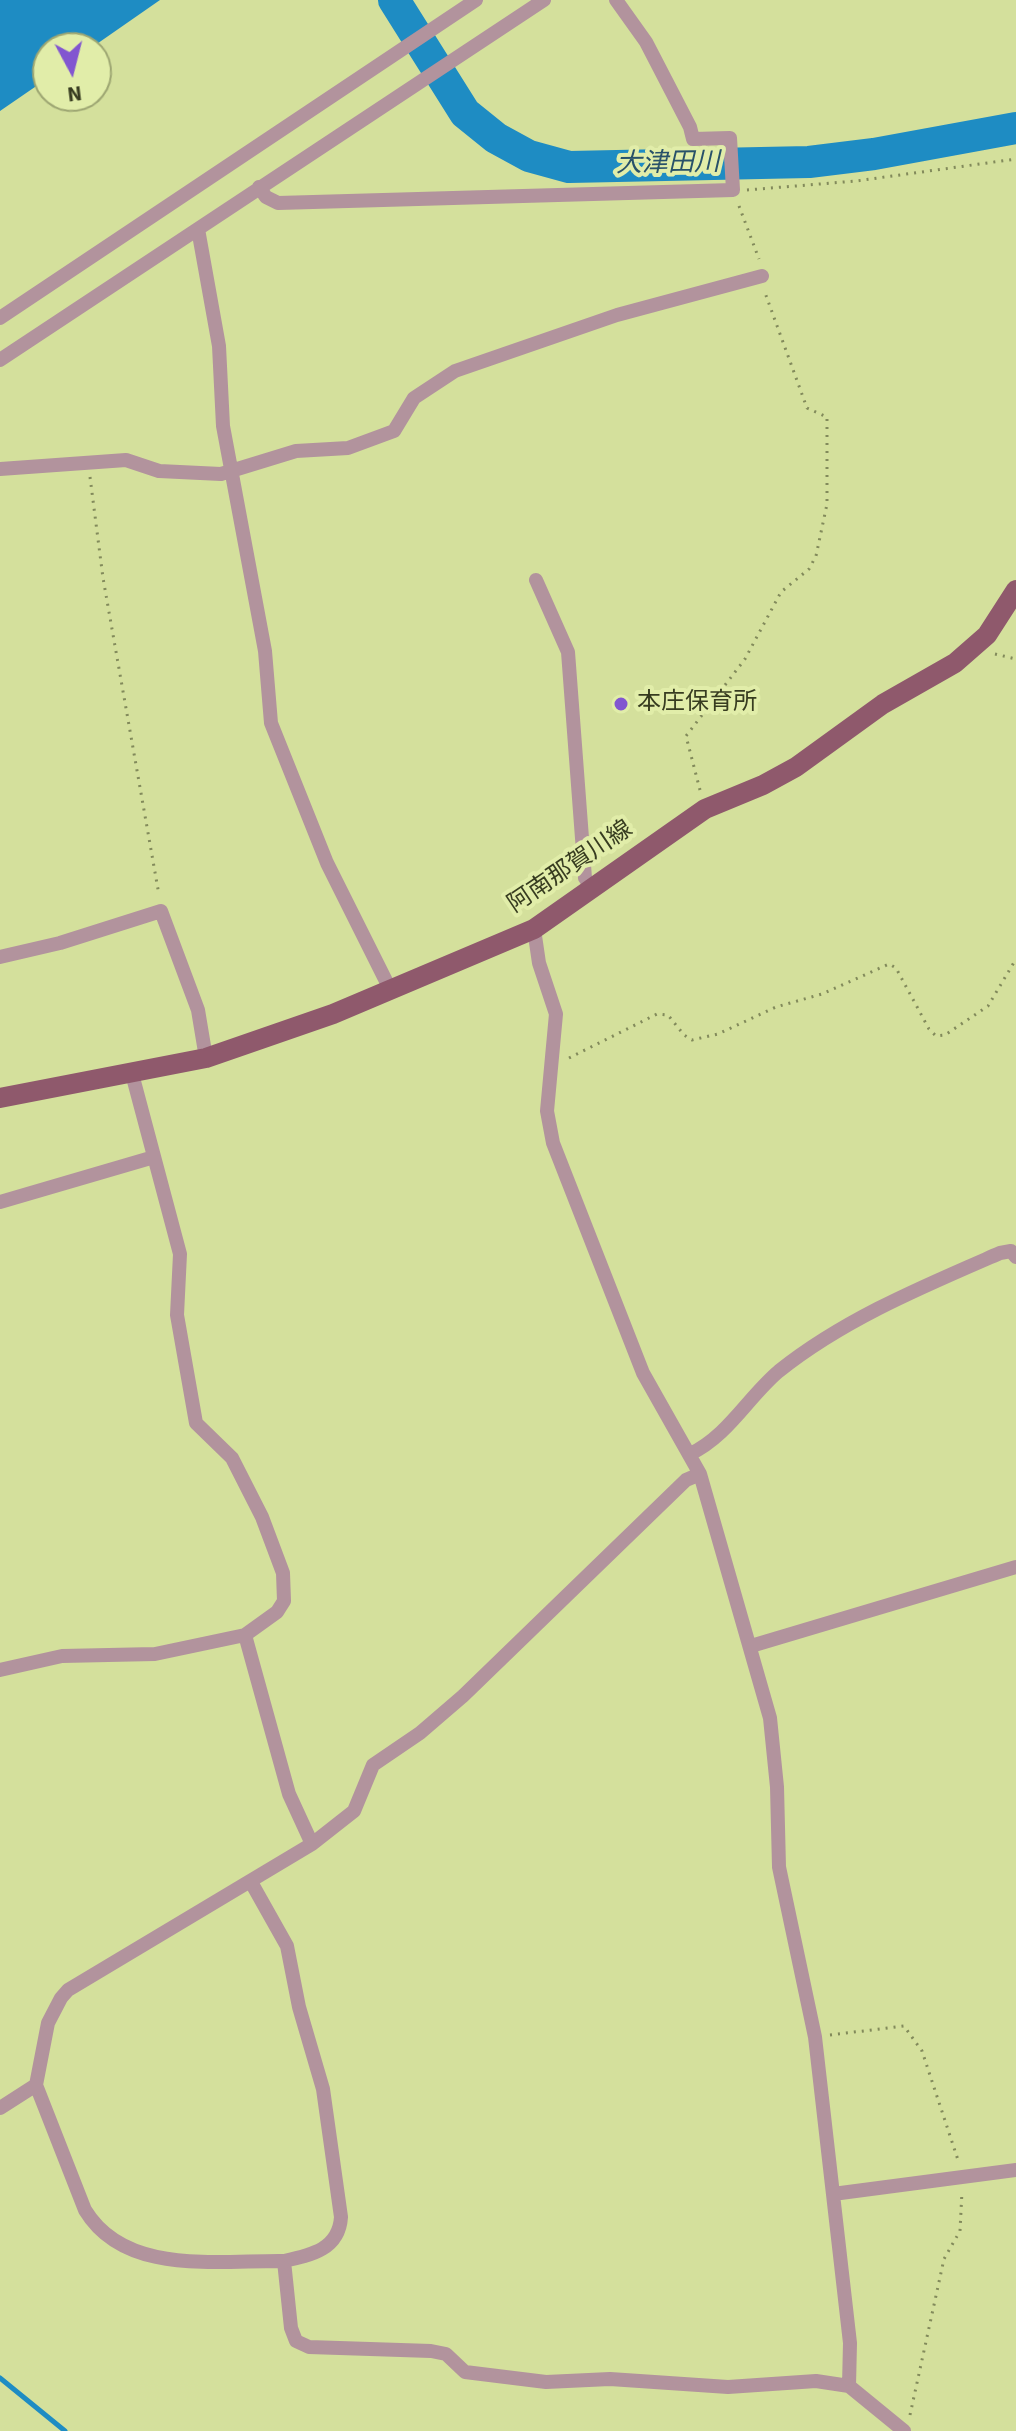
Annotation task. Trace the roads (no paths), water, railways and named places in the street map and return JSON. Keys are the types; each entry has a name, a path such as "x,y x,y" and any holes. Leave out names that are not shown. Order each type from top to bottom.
{"main road":[{"name":"阿南那賀川線","path":"0,1098 131,1070 206,1058 320,1019 534,929 705,809 763,785 796,767 883,704 955,663 987,635 1016,590"}],"street":[{"path":"0,318 476,0"},
{"path":"0,360 544,0"},
{"path":"259,187 266,197 278,203 733,186 730,138 693,139 690,127 646,42 616,0"},
{"path":"198,229 219,346 223,426 233,470 276,739 327,863 390,989"},
{"path":"0,469 126,460 159,471 221,474 296,451 348,448 394,431 414,398 455,371 617,315 762,276"},
{"path":"536,580 568,652 585,878 593,889"},
{"path":"0,957 60,943 161,911 198,1010 206,1058"},
{"path":"534,929 539,963 556,1014 547,1111 553,1143 643,1373 700,1474 770,1718 777,1787 779,1867 815,2037 850,2343 849,2386"},
{"path":"0,1670 62,1656 155,1654 245,1635 277,1612 284,1601 286,1585 262,1517 232,1458 196,1423 177,1315 180,1254 131,1070"},
{"path":"0,1202 154,1157"},
{"path":"690,1454 719,1435 779,1372 856,1322 906,1294 1000,1253 1011,1251 1016,1257"},
{"path":"251,1882 287,1946 299,2007 323,2089 341,2217 340,2233 328,2246 313,2255 284,2261 176,2259 140,2255 124,2248 95,2226 85,2210 36,2085 48,2023 68,1990 312,1844 354,1811 373,1765 420,1733 463,1696 686,1480 700,1474"},
{"path":"751,1646 1016,1567"},
{"path":"245,1635 289,1794 312,1844"},
{"path":"0,2108 36,2085"},
{"path":"833,2194 1016,2170"},
{"path":"284,2261 291,2328 296,2341 309,2347 431,2351 446,2354 465,2372 546,2382 610,2379 728,2387 816,2381 849,2386 904,2431"}],"water":[{"path":"0,0 160,0 112,33 32,32 32,89 0,111"}],"waterway":[{"name":"大津田川","path":"394,0 465,113 496,138 529,156 569,167 809,162 874,154 1016,128"},
{"path":"0,2378 65,2431"}],"place":[{"name":"本庄保育所","path":"621,704"}]}
